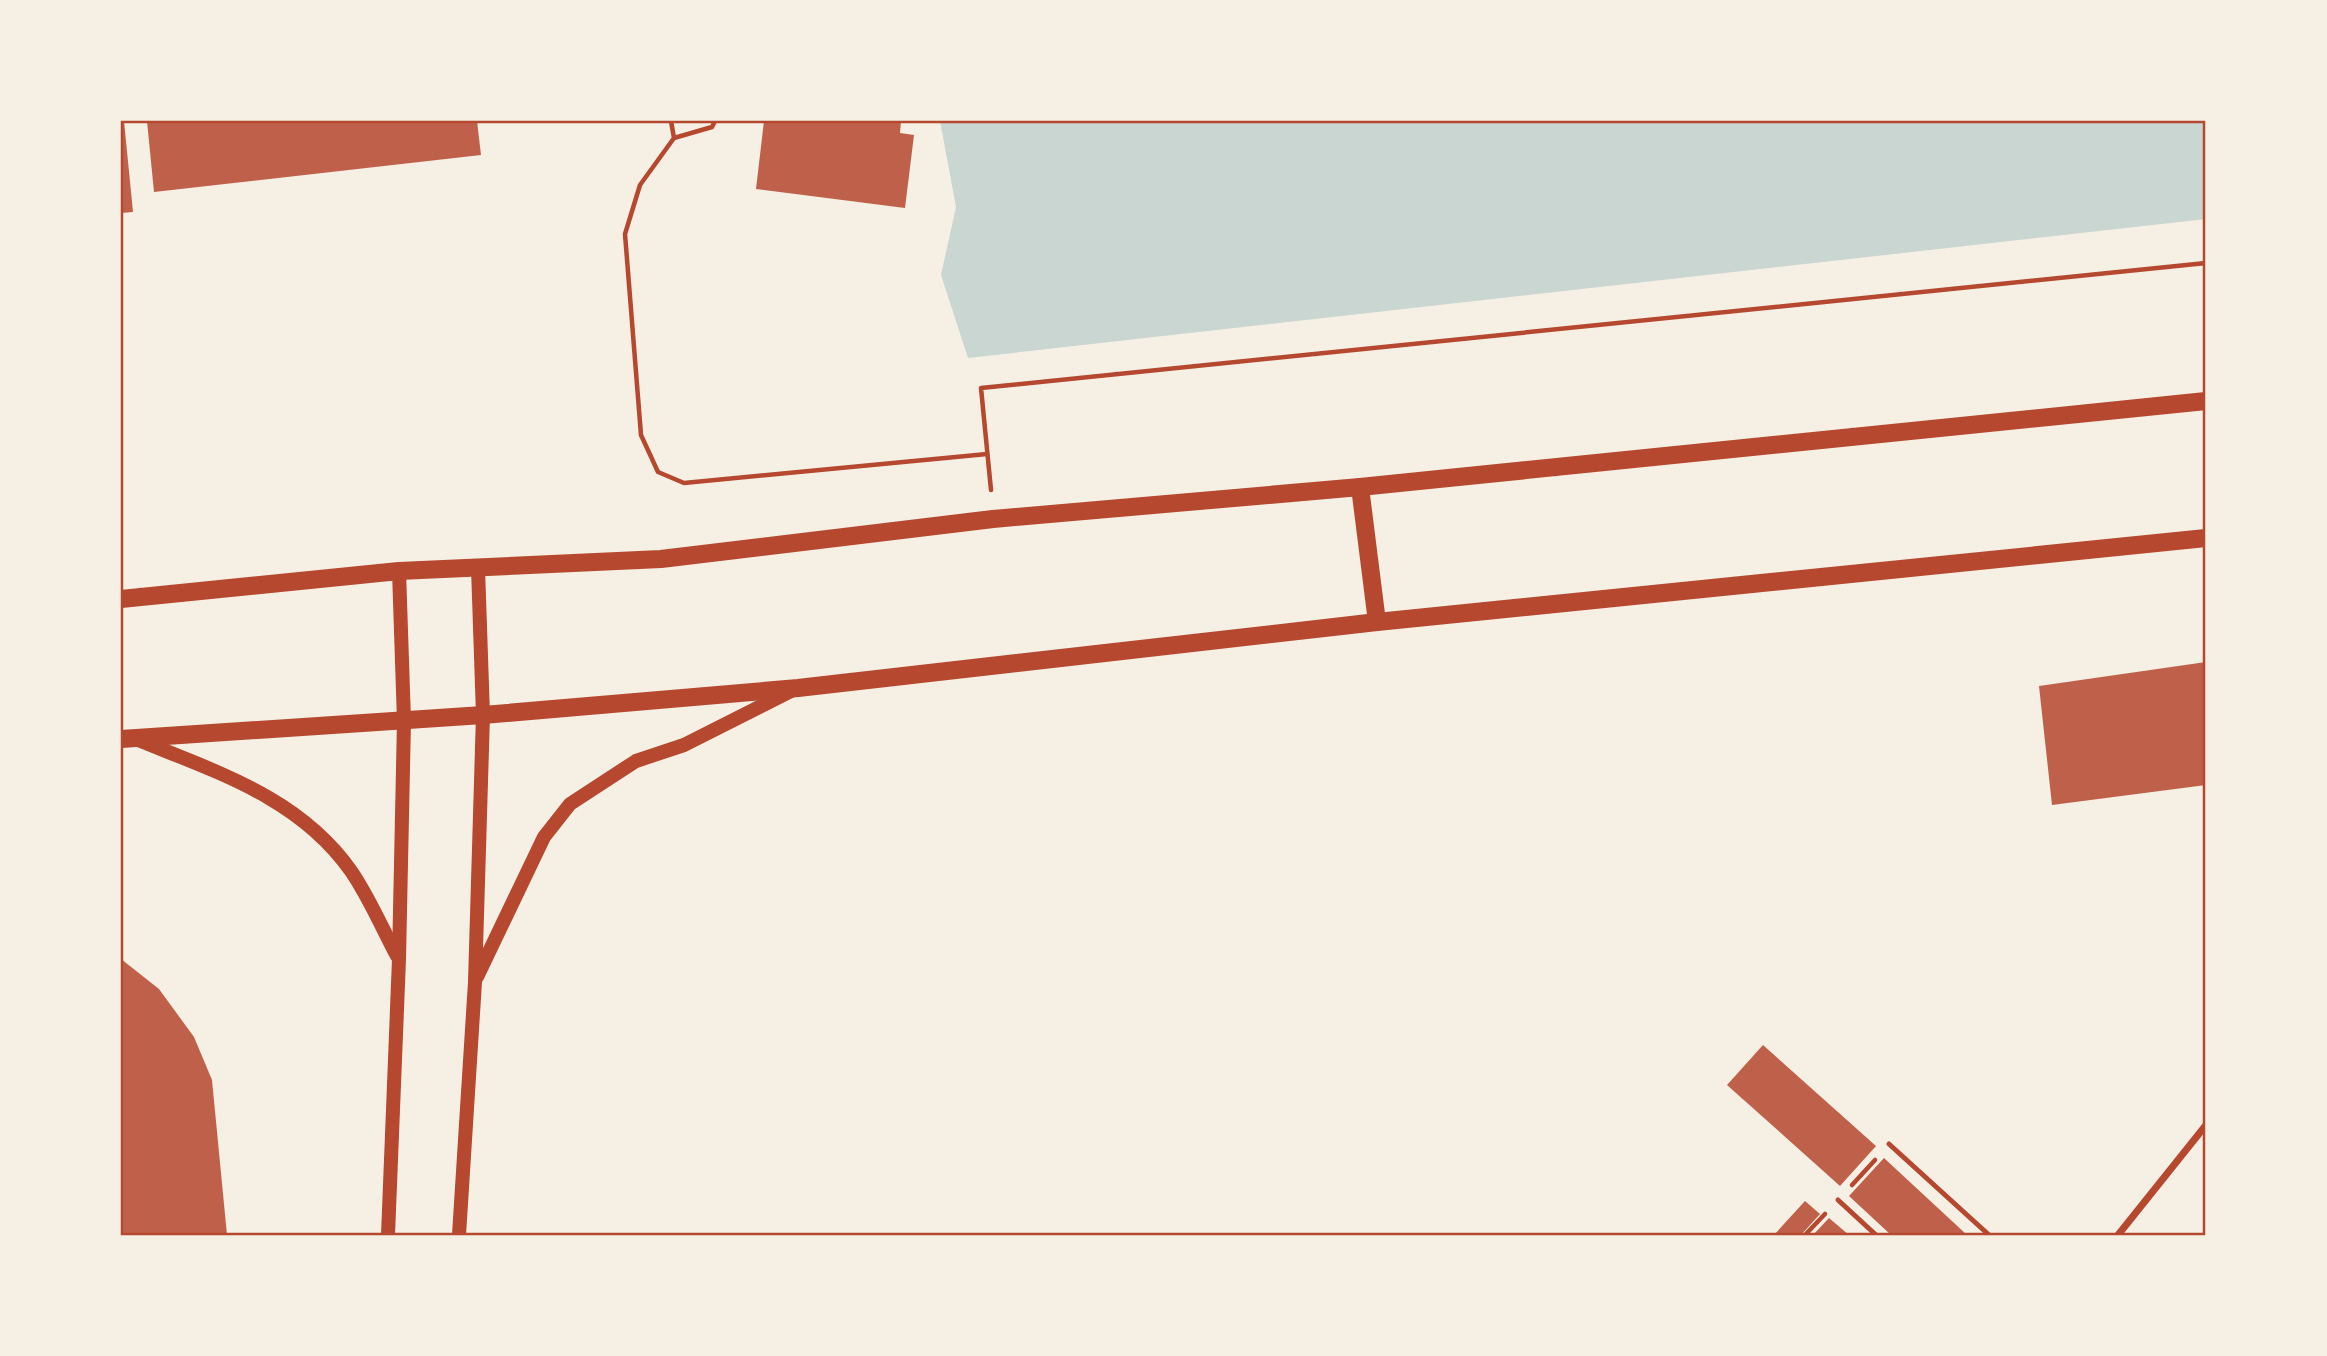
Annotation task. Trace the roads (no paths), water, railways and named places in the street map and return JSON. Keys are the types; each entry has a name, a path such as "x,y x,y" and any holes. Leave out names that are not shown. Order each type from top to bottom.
{"main road":[{"path":"121,599 399,571 662,559 993,519 1360,487 2206,401"},
{"path":"1360,487 1377,622"},
{"path":"128,739 483,715 798,688 1377,622 2206,538"},
{"path":"459,1235 475,982 483,715 478,568"},
{"path":"388,1235 399,959 404,721 399,571"},
{"path":"475,982 544,837 570,804 636,761 684,745 798,688"},
{"path":"128,739 238,781 284,805 318,831 352,872 399,959"}],"street":[{"path":"2118,1235 2206,1125"}],"lane":[{"path":"1889,1144 1989,1235"},
{"path":"1838,1200 1876,1235"}]}
